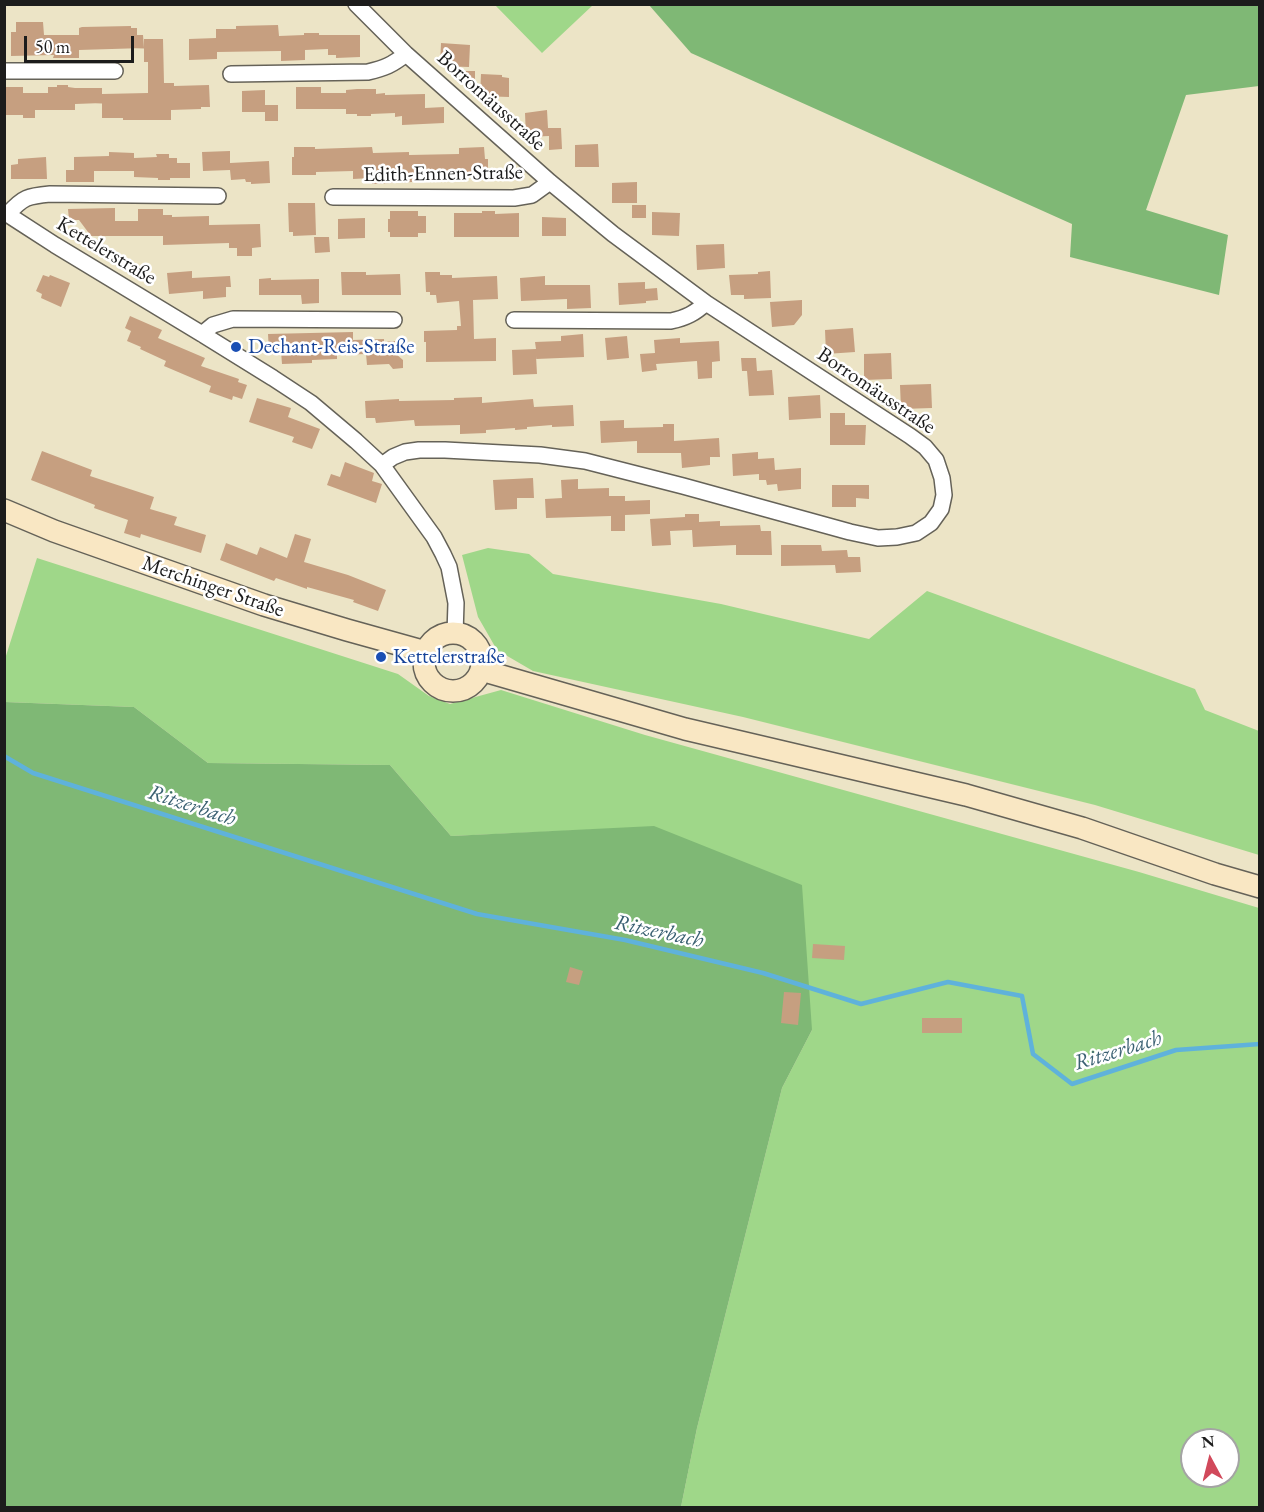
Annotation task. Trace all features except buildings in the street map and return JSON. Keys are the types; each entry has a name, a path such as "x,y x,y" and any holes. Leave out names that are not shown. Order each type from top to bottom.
{"street":[{"name":"Borromäusstraße","path":"356,4 406,54 550,182 613,234 706,303 925,447 936,460 942,478 944,495 941,509 931,523 916,533 878,538 597,464 540,456 419,450 405,452 382,465"},
{"path":"231,74 368,72 385,68 406,54"},
{"path":"4,71 115,71"},
{"name":"Edith-Ennen-Straße","path":"333,197 514,198 532,195 550,182"},
{"path":"6,213 19,202 34,196 50,194 218,196"},
{"name":"Kettelerstraße","path":"6,213 311,403 382,465 434,537 449,567 456,603 455,634"},
{"path":"514,320 671,321 684,319 706,303"},
{"path":"202,334 213,325 233,319 394,320"},
{"name":"Merchinger Straße","path":"4,510 54,531 264,605 426,652"},
{"path":"455,634 471,640 477,646 482,662 481,670 471,685 462,690 444,690 429,679 424,661 431,644 438,638 455,634"},
{"path":"481,670 694,731 966,795 1082,828 1215,874 1260,887"}],"green space":[{"path":"495,5 593,5 542,53"},
{"path":"649,5 1259,5 1259,86 1186,95 1146,210 1228,235 1219,295 1070,257 1072,224 691,53"},
{"path":"488,548 529,554 553,574 721,604 869,639 927,591 1195,689 1205,710 1259,731 1259,855 1095,805 743,717 533,671 497,650 478,617 462,555"},
{"path":"37,558 398,674 429,696 450,704 501,690 645,735 1139,872 1259,908 1259,1507 681,1507 697,1428 782,1088 812,1030 654,827 451,836 390,765 208,763 134,707 5,702 5,659"},
{"path":"5,702 134,707 208,763 390,765 451,836 654,826 802,885 812,1030 782,1088 697,1428 681,1507 5,1508"}],"waterway":[{"name":"Ritzerbach","path":"4,756 33,773 477,914 625,940 763,973 861,1004 948,982 1022,996 1033,1054 1072,1084 1176,1050 1260,1044"}],"place":[{"name":"Dechant-Reis-Straße","path":"236,347"},
{"name":"Kettelerstraße","path":"381,657"}]}
